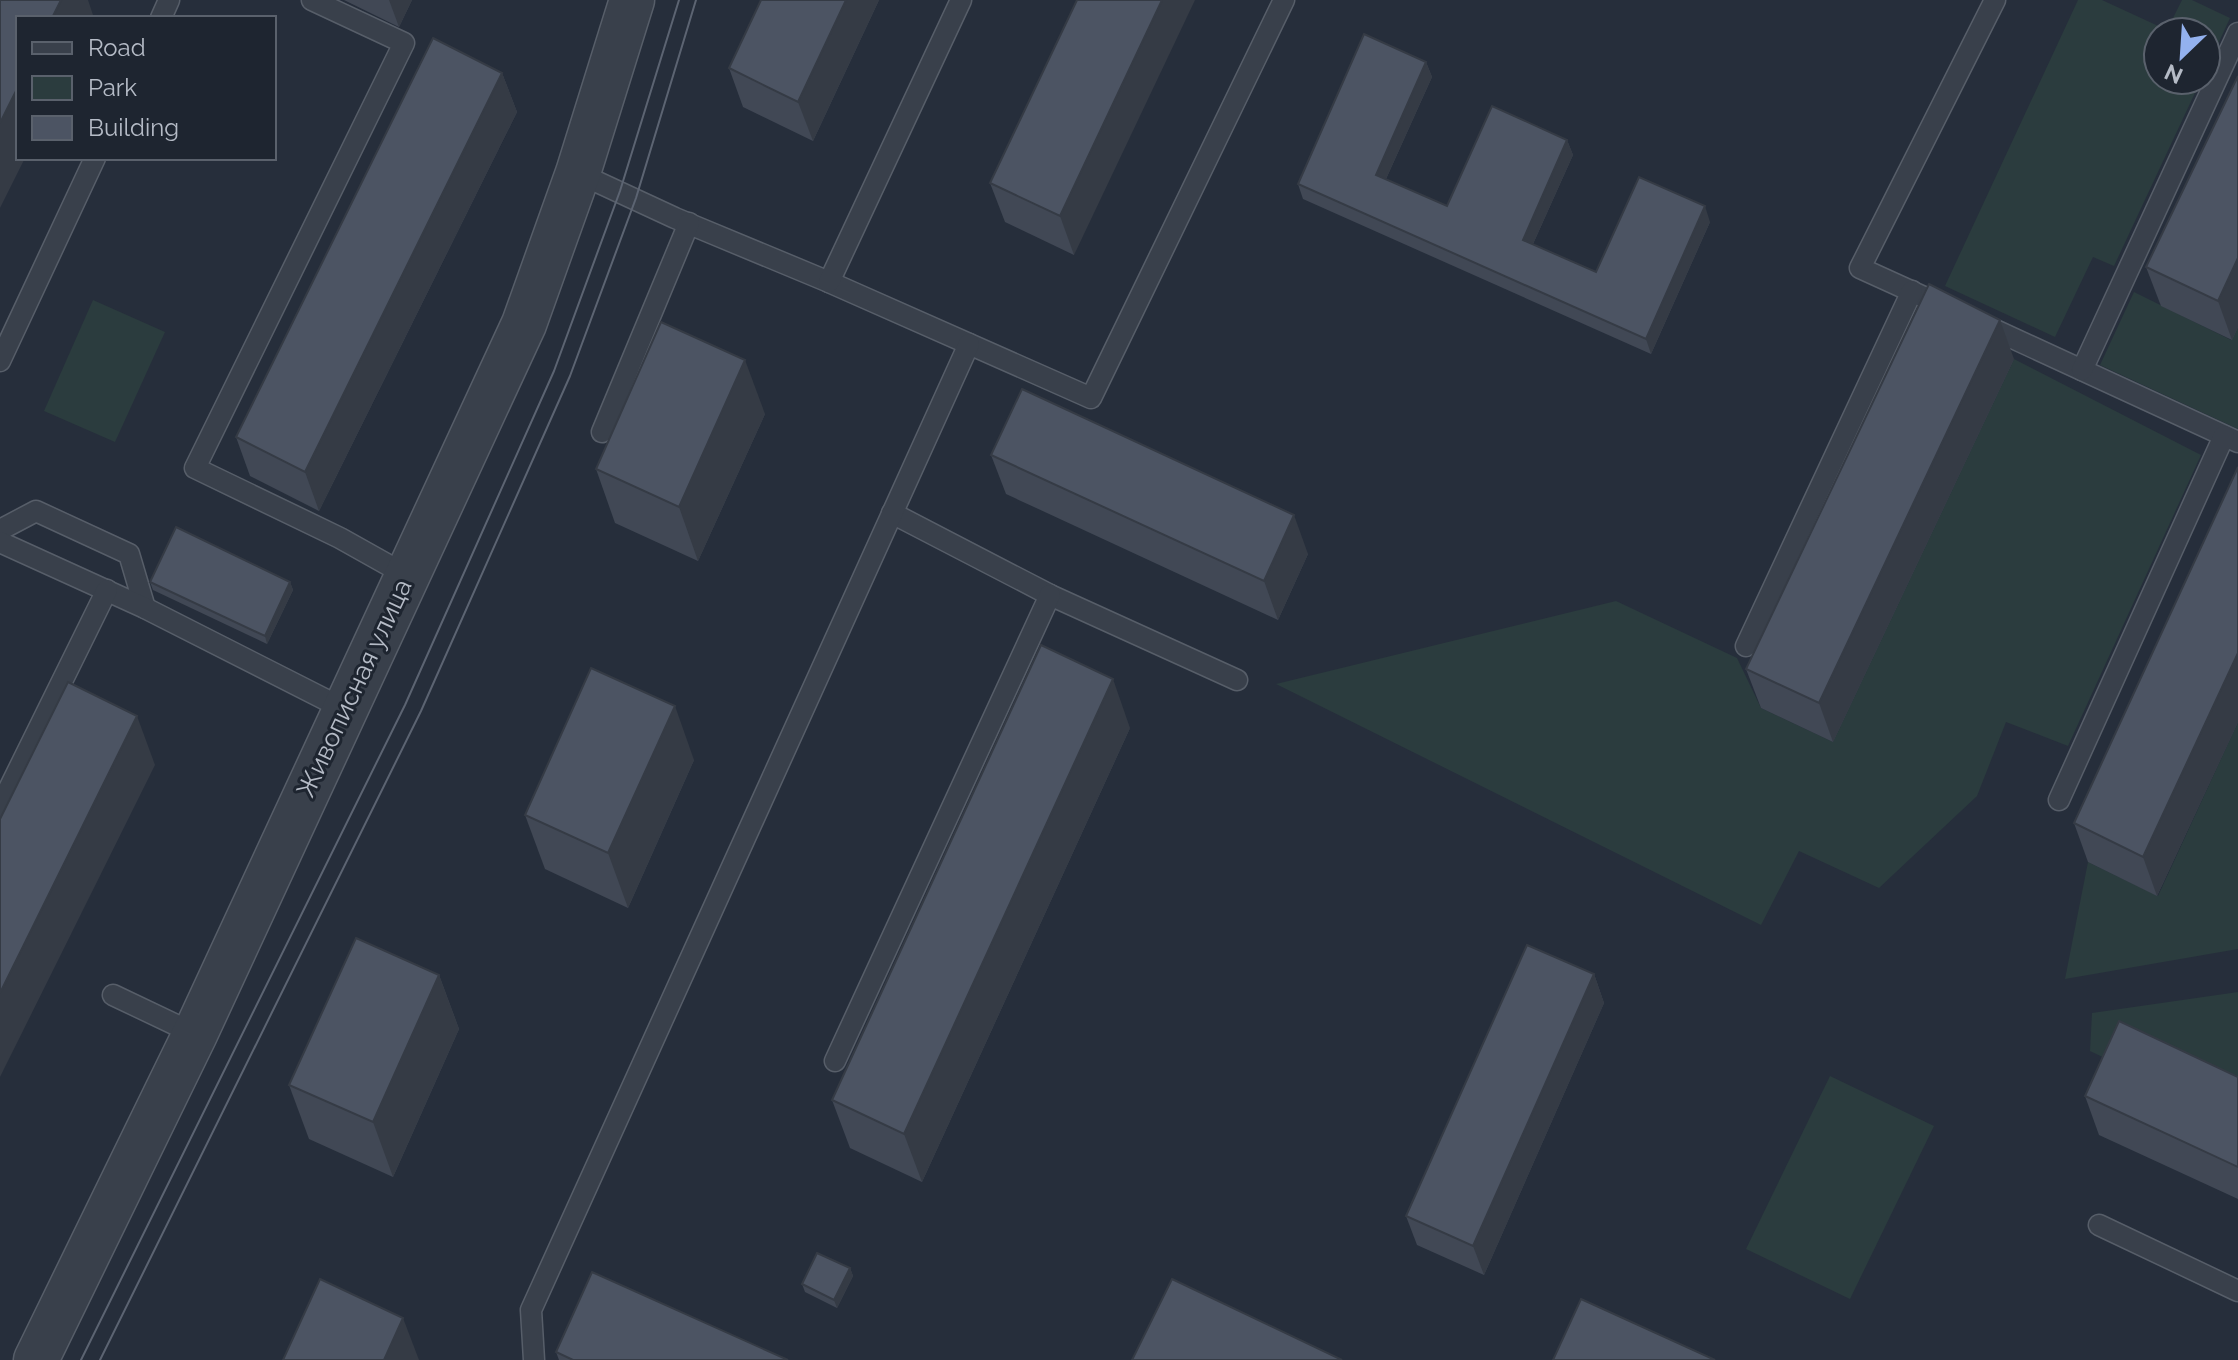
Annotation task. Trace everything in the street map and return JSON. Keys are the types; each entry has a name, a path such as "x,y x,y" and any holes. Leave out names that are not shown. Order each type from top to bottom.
{"street":[{"name":"Живописная улица","path":"36,1360 195,1034 524,324 578,173 632,0"}],"lane":[{"path":"312,0 404,43 195,468 340,538 406,575"},
{"path":"829,282 961,0"},
{"path":"578,173 1091,398 1284,0"},
{"path":"1995,0 1860,268 2231,439 2059,800"},
{"path":"2082,370 2238,33"},
{"path":"0,361 94,160"},
{"path":"602,432 689,223"},
{"path":"1746,646 1912,291"},
{"path":"534,1360 531,1310 969,344"},
{"path":"0,530 36,511 129,554 145,608"},
{"path":"892,513 1050,595 1237,680"},
{"path":"0,542 145,608 344,709"},
{"path":"0,807 107,590"},
{"path":"835,1061 1050,595"},
{"path":"113,995 195,1034"},
{"path":"2099,1225 2238,1291"}],"green space":[{"path":"2078,0 2102,0 2142,18 2142,96 2194,96 2114,266 2093,257 2055,337 1945,286"},
{"path":"2182,0 2192,0 2230,18 2222,35 2222,16 2174,16"},
{"path":"2134,292 2231,340 2238,327 2238,429 2100,365"},
{"path":"93,300 165,332 115,442 44,411"},
{"path":"2014,359 2201,455 2068,746 2006,722 1977,796 1879,888 1799,851 1761,925 1276,684 1616,601 1737,658 1761,708 1833,742"},
{"path":"2238,722 2238,949 2065,979 2088,862 2158,896"},
{"path":"2238,992 2238,1122 2090,1051 2092,1013"},
{"path":"1830,1076 1934,1126 1850,1299 1746,1249"}],"building":[{"path":"0,0 61,0 53,16 16,16 16,91 0,123"},
{"path":"761,0 846,0 798,102 729,68"},
{"path":"1077,0 1162,0 1060,216 990,183"},
{"path":"1364,34 1426,62 1376,175 1447,206 1492,106 1567,140 1523,240 1596,272 1639,177 1705,206 1646,339 1298,184"},
{"path":"433,38 502,73 305,472 236,437"},
{"path":"2238,76 2238,258 2218,301 2146,267"},
{"path":"1929,284 2000,320 1819,703 1746,669"},
{"path":"661,322 745,360 679,507 596,469"},
{"path":"1022,389 1294,515 1264,581 991,455"},
{"path":"2238,467 2238,653 2143,857 2074,823"},
{"path":"176,527 290,582 265,636 150,582"},
{"path":"1041,645 1113,679 904,1134 832,1100"},
{"path":"591,668 675,706 608,853 525,815"},
{"path":"68,682 137,716 0,993 0,819"},
{"path":"356,938 439,975 373,1122 289,1085"},
{"path":"1527,945 1594,974 1473,1246 1406,1216"},
{"path":"2119,1021 2238,1077 2238,1167 2085,1096"},
{"path":"817,1253 850,1268 834,1300 802,1284"},
{"path":"592,1272 788,1360 573,1360 556,1352"},
{"path":"320,1279 403,1318 384,1360 283,1360"},
{"path":"1172,1279 1342,1360 1132,1360"},
{"path":"1581,1299 1715,1360 1553,1360"}],"tram line":[{"path":"81,1360 405,705 554,371 620,191 679,0"},
{"path":"100,1360 421,711 570,376 636,198 696,0"}]}
